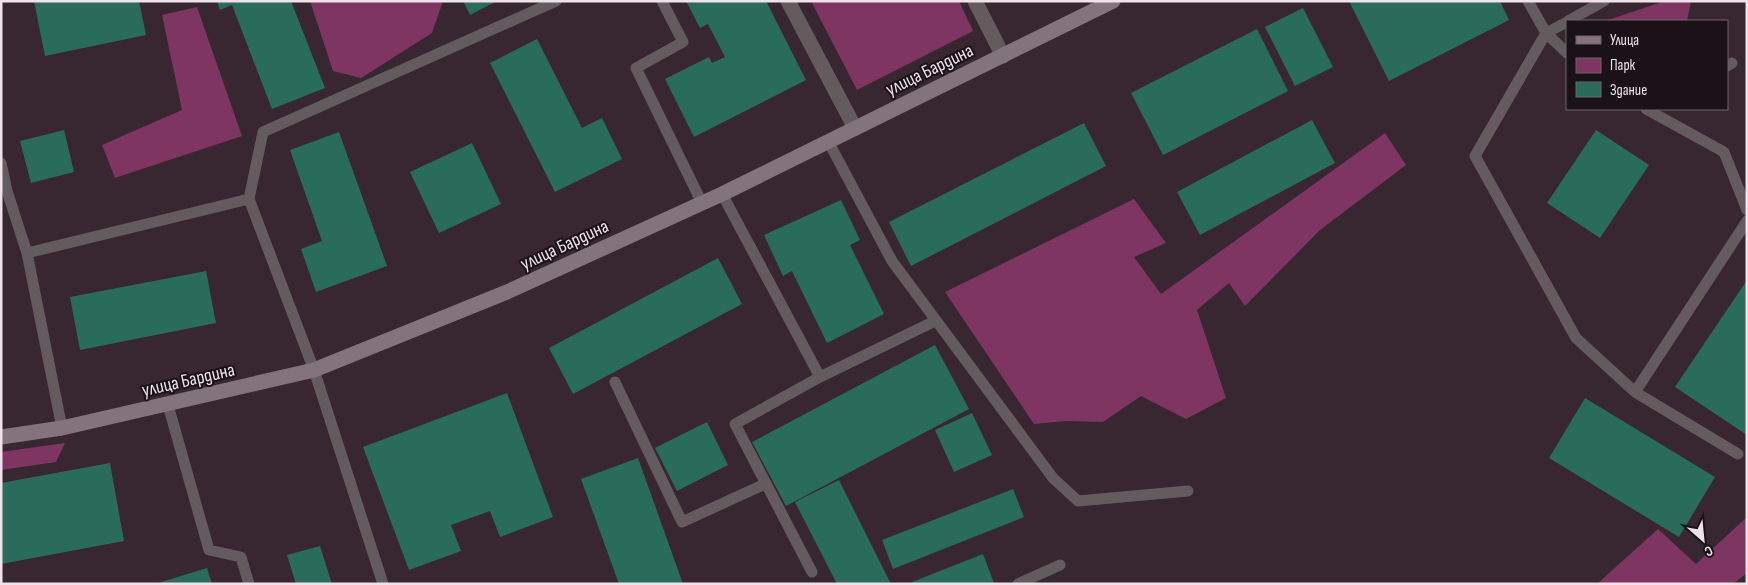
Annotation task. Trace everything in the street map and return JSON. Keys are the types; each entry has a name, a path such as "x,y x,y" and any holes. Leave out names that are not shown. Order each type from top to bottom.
{"street":[{"path":"788,1 855,128"},
{"path":"976,1 1003,56"},
{"name":"улица Бардина","path":"1,437 62,428 314,370 507,292 722,194 1113,1"}],"lane":[{"path":"383,584 314,370 249,199 263,132 556,1"},
{"path":"662,1 683,42 636,68 702,202"},
{"path":"1528,1 1546,33 1566,53"},
{"path":"1571,20 1604,1"},
{"path":"1566,23 1546,33 1475,156 1576,338 1635,392 1738,454"},
{"path":"1648,110 1724,152 1747,210"},
{"path":"828,141 892,262 1053,478 1078,501 1188,491"},
{"path":"1,163 4,191 27,253 62,428"},
{"path":"722,194 820,377"},
{"path":"27,253 249,199"},
{"path":"1635,392 1747,221"},
{"path":"812,572 735,424 820,377 936,321"},
{"path":"615,382 682,522 765,484"},
{"path":"168,405 209,550 241,557 249,584"},
{"path":"1018,584 1060,565"}],"green space":[{"path":"310,1 443,1 432,33 361,78 333,71"},
{"path":"811,1 959,1 973,31 857,90"},
{"path":"1665,1 1691,1 1687,20 1608,20"},
{"path":"197,7 242,136 115,178 102,145 182,110 162,15"},
{"path":"1385,133 1406,165 1320,230 1245,306 1229,283 1197,310 1226,398 1186,419 1141,396 1103,422 1066,421 1034,424 945,292 1134,199 1166,243 1134,257 1161,294"},
{"path":"65,443 56,462 1,470 1,452"},
{"path":"1747,517 1747,573 1733,584 1597,584 1658,529 1696,564"}],"building":[{"path":"34,1 139,1 146,35 45,56"},
{"path":"217,1 291,1 325,88 272,109 232,5 220,10"},
{"path":"463,1 497,1 470,15"},
{"path":"686,1 766,1 806,80 694,137 665,79 709,57 712,63 725,57 708,24 700,28"},
{"path":"1349,1 1500,1 1509,20 1389,81"},
{"path":"1303,8 1333,67 1295,86 1265,27"},
{"path":"1257,29 1288,91 1163,155 1131,93"},
{"path":"537,39 582,128 602,118 622,159 555,192 490,63"},
{"path":"1312,120 1335,163 1200,235 1177,192"},
{"path":"1084,123 1106,166 911,266 889,222"},
{"path":"64,130 74,172 31,183 20,141"},
{"path":"1596,130 1649,165 1600,238 1547,203"},
{"path":"339,132 387,266 316,292 301,249 322,241 290,150"},
{"path":"472,143 501,204 439,233 410,172"},
{"path":"841,200 860,240 850,245 884,314 827,343 792,271 783,276 764,235"},
{"path":"718,258 742,304 573,394 549,348"},
{"path":"206,271 216,323 80,350 70,297"},
{"path":"1747,280 1747,435 1675,387"},
{"path":"935,345 969,409 786,506 752,442"},
{"path":"507,393 553,517 500,537 490,511 451,525 461,551 409,570 363,447"},
{"path":"1585,398 1715,477 1679,537 1549,458"},
{"path":"972,413 992,455 954,472 935,430"},
{"path":"707,422 728,465 677,491 655,448"},
{"path":"638,458 683,584 619,584 581,479"},
{"path":"110,463 124,541 1,564 1,483"},
{"path":"839,480 891,584 837,584 795,502"},
{"path":"1013,489 1024,517 893,569 882,540"},
{"path":"320,546 332,584 296,584 287,555"},
{"path":"983,554 994,583 913,584 912,582"},
{"path":"207,568 212,584 158,584 158,583"}]}
